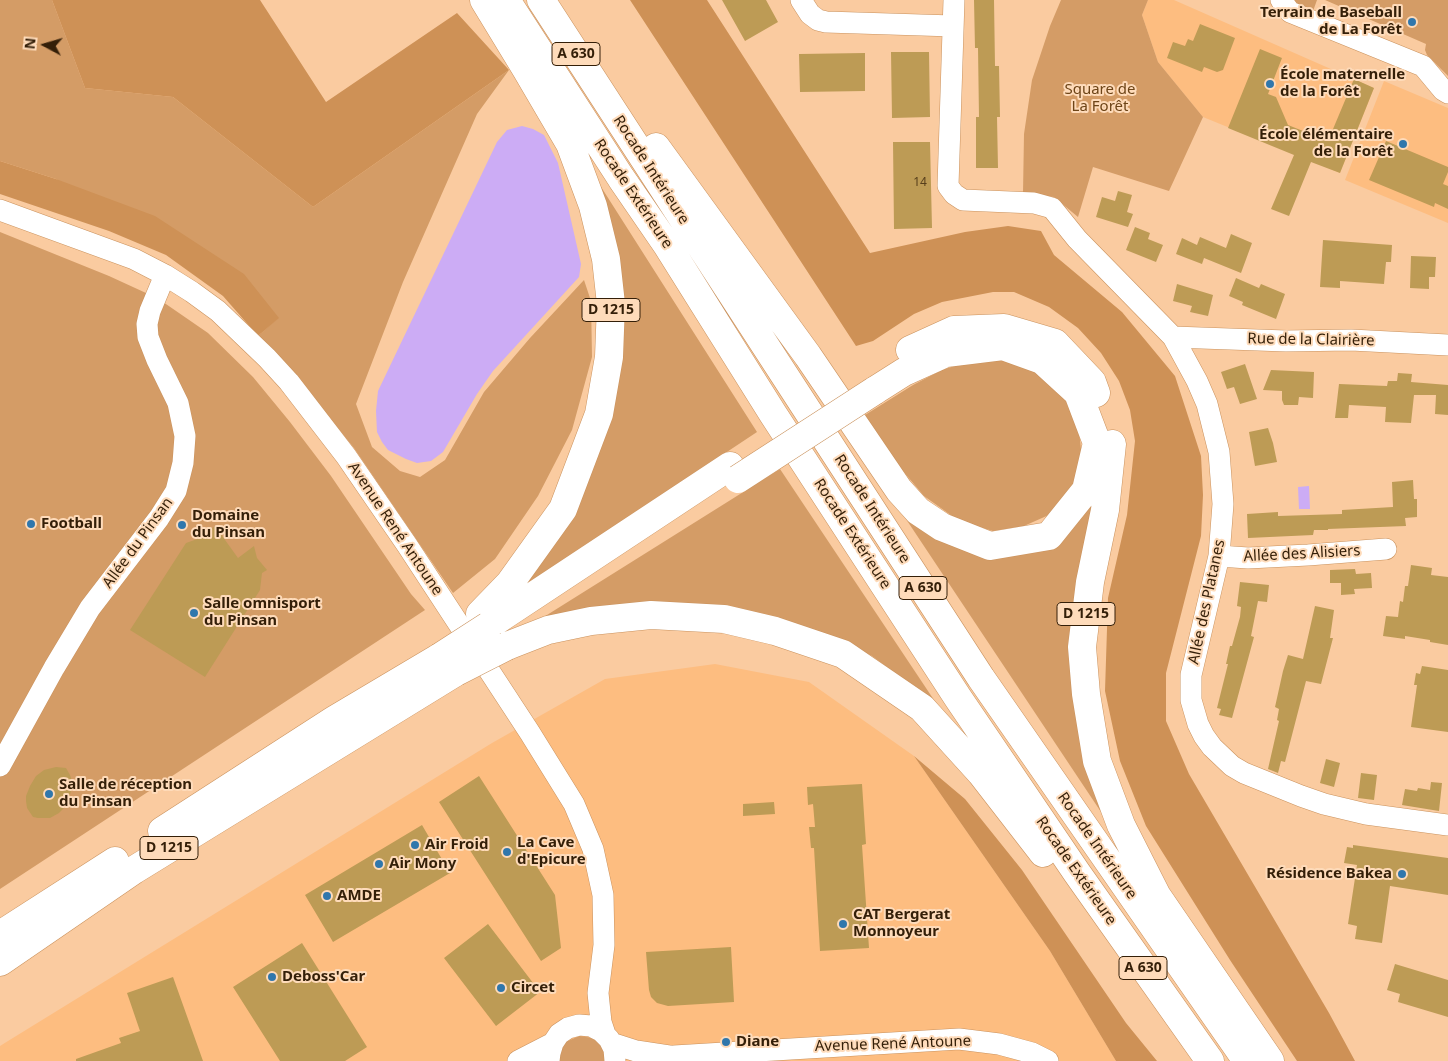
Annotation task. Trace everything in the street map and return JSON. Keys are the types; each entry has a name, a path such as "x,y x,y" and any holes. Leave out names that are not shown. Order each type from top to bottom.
{"highway":[{"name":"D 1215","path":"484,0 570,144 593,206 606,259 611,304 609,357 599,414 564,509 510,583 493,630"},
{"name":"Rocade Extérieure","path":"506,0 621,178 667,245 773,414 958,698 1077,874 1210,1061"},
{"name":"Rocade Intérieure","path":"541,0 981,678 1247,1061"},
{"path":"611,108 660,150 808,356 899,490 918,511 942,528 990,546 1049,536 1086,490 1097,443 1078,393 1042,360 1003,346 946,353 904,372 870,384"},
{"name":"D 1215","path":"0,962 338,731 870,384 902,353 954,330 1004,328 1055,343 1092,382 1112,441 1105,510 1090,582 1082,646 1086,694 1097,761 1121,826 1157,896 1270,1061"},
{"path":"445,661 493,630 548,630 591,621 651,615 724,620 775,631 843,654 922,708 981,773 1052,865 1077,874"},
{"name":"D 1215","path":"0,935 338,731"}],"street":[{"path":"801,0 810,14 818,20 826,22 953,26 954,0"},
{"path":"1281,0 1290,12 1424,66 1443,90 1448,93"},
{"name":"Allée des Platanes","path":"953,26 948,186 954,194 963,200 1034,203 1052,208 1077,239 1173,337 1204,396 1219,452 1223,504 1219,556 1191,675 1190,687 1191,700 1198,724 1212,747 1221,757 1244,773 1331,806 1366,814 1448,825"},
{"name":"Avenue René Antoune","path":"0,210 134,259 165,275 218,311 289,382 346,456 407,545 569,796 593,849 603,896 604,945 598,993 602,1022 610,1046 674,1056"},
{"name":"Allée du Pinsan","path":"0,766 54,668 90,608 159,518 176,491 183,463 185,436 178,404 148,337 150,311 165,275"},
{"name":"Rue de la Clairière","path":"1173,337 1286,341 1351,340 1448,345"},
{"name":"Allée des Alisiers","path":"1219,556 1248,558 1386,549"},
{"name":"Avenue René Antoune","path":"518,1061 551,1052 559,1034 572,1027 585,1013 598,993"},
{"path":"572,1027 579,1025 591,1026 601,1031 610,1046"},
{"name":"Avenue René Antoune","path":"652,1061 674,1056 959,1039 999,1044 1032,1053 1048,1061"}],"shaded area":[{"path":"52,0 260,0 326,102 457,13 509,70 313,207 173,97 85,88"},
{"path":"630,0 707,0 870,253 965,232 1008,226 1041,231 1054,255 1122,312 1175,376 1201,456 1203,495 1201,536 1166,673 1166,721 1189,774 1329,1013 1355,1061 1297,1061 1230,960 1146,826 1120,761 1105,691 1108,598 1127,515 1135,441 1130,410 1119,381 1101,353 1078,328 1049,307 1014,292 993,292 942,302 914,314 873,341 856,346"},
{"name":"École maternelle de la Forêt","path":"1148,0 1174,0 1374,88 1340,173 1203,117 1158,62 1142,15"},
{"name":"École élémentaire de la Forêt","path":"1384,81 1448,108 1448,223 1345,180"},
{"path":"522,126 544,135 558,163 581,264 579,277 493,371 477,394 443,452 431,461 417,463 388,450 382,442 377,432 376,411 378,391 497,142 507,130"},
{"path":"0,161 56,179 155,216 244,274 279,318 258,336 223,296 166,255 109,231 0,194"},
{"path":"1309,486 1310,509 1299,509 1298,487"},
{"path":"715,664 809,682 914,756 1050,951 1116,1061 0,1061 0,1046 492,743 605,679"},
{"path":"914,756 965,799 1022,870 1126,1023 1157,1061 1116,1061 1050,951"}],"green space":[{"path":"0,0 52,0 85,88 173,97 313,207 509,70 477,114 403,282 356,404 372,447 400,471 420,477 445,460 484,392 530,338 584,280 591,301 592,357 572,430 538,496 495,559 453,593 354,448 311,395 258,336 278,318 56,179 0,161"},
{"name":"Square de La Forêt","path":"1061,0 1148,0 1142,15 1158,62 1203,117 1169,191 1093,167 1078,217 1054,197 1023,193 1024,134 1032,80"},
{"path":"1292,0 1317,0 1312,14"},
{"name":"Terrain de Baseball de La Forêt","path":"1325,0 1448,0 1448,76 1427,55 1425,50 1426,44"},
{"path":"596,179 757,432 519,590 607,424"},
{"name":"Domaine du Pinsan","path":"0,232 146,293 163,302 208,333 253,377 290,422 331,476 411,594 425,610 0,889"},
{"path":"976,359 1007,359 1038,371 1062,391 1078,422 1082,458 1072,489 1051,514 1024,526 993,531 959,521 924,496 892,458 865,415 913,385 942,370"},
{"path":"780,469 936,703 872,656 842,642 781,619 744,610 709,605 531,625"},
{"path":"886,489 987,555 1092,503 1085,753 1101,812"},
{"path":"579,1036 593,1038 599,1043 603,1049 605,1061 559,1061 561,1049 566,1042"}],"building":[{"path":"722,0 766,0 778,22 745,41"},
{"path":"974,0 994,0 995,66 999,66 998,168 976,168 976,117 979,117 978,48 975,48"},
{"path":"1200,24 1235,38 1223,70 1217,72 1204,67 1202,72 1167,58 1173,42 1185,46 1188,39 1193,41"},
{"path":"1260,49 1282,58 1268,94 1276,97 1288,125 1328,141 1354,79 1374,88 1340,173 1311,162 1289,216 1271,209 1294,155 1228,128"},
{"path":"891,52 929,52 930,117 892,118"},
{"path":"865,53 865,91 800,92 799,54"},
{"path":"1386,141 1448,167 1443,184 1448,186 1448,209 1435,203 1434,207 1369,180"},
{"path":"893,142 930,142 932,228 894,229"},
{"path":"1118,191 1132,195 1127,212 1133,214 1128,227 1096,217 1102,197 1115,201"},
{"path":"1135,227 1150,233 1148,239 1163,245 1156,262 1126,250"},
{"path":"1231,234 1252,243 1241,273 1204,258 1202,264 1176,254 1182,238 1197,245 1200,237 1226,248"},
{"path":"1323,240 1392,245 1391,262 1386,262 1384,284 1340,281 1340,288 1320,287"},
{"path":"1411,256 1436,257 1435,277 1429,277 1429,289 1410,288"},
{"path":"1236,278 1259,288 1261,284 1285,294 1276,319 1242,305 1243,302 1229,296"},
{"path":"1177,284 1213,295 1208,316 1190,312 1192,306 1173,301"},
{"path":"1245,364 1257,399 1240,404 1234,387 1227,389 1221,372"},
{"path":"1271,370 1314,372 1313,398 1299,397 1298,405 1284,405 1282,391 1263,390"},
{"path":"1398,373 1412,374 1411,382 1448,385 1448,415 1435,414 1436,395 1414,395 1411,423 1385,422 1386,407 1349,405 1348,418 1335,418 1339,384 1387,386 1388,381 1397,381"},
{"path":"1268,428 1277,462 1255,466 1249,432"},
{"path":"1413,480 1414,499 1417,499 1417,517 1405,518 1406,526 1314,530 1313,535 1248,538 1247,514 1278,512 1278,516 1342,514 1342,510 1393,507 1392,482"},
{"name":"Salle omnisport du Pinsan","path":"215,526 238,558 254,546 257,558 267,570 262,573 260,590 205,677 130,630 186,543 203,537"},
{"path":"1411,565 1432,568 1431,575 1448,577 1448,645 1405,636 1405,639 1383,636 1386,616 1398,617 1400,601 1403,602 1405,586 1408,586"},
{"path":"1355,569 1356,574 1371,573 1372,588 1354,589 1355,594 1341,595 1341,583 1330,583 1330,570"},
{"path":"1240,582 1269,585 1267,602 1258,601 1251,636 1254,637 1232,718 1219,715 1221,709 1217,708 1228,664 1226,664 1230,646 1232,646 1240,617 1241,607 1237,606"},
{"path":"1315,606 1334,610 1330,638 1333,638 1321,684 1306,681 1285,762 1281,761 1278,773 1268,769 1279,721 1277,720 1279,709 1275,707 1288,655 1303,659"},
{"path":"1422,666 1448,670 1448,732 1411,727 1417,685 1414,685 1416,673 1420,674"},
{"path":"1326,759 1340,763 1334,787 1320,783"},
{"name":"Salle de réception du Pinsan","path":"56,767 66,768 73,784 67,805 50,818 33,817 27,808 26,801 30,786 36,776 44,770"},
{"path":"1361,773 1377,775 1374,800 1358,798"},
{"path":"479,776 555,895 561,948 541,961 439,802"},
{"path":"1431,782 1442,783 1439,811 1402,805 1405,789 1417,791 1418,788 1430,790"},
{"path":"862,784 866,844 862,845 869,948 820,951 814,848 811,848 809,827 815,827 813,804 808,805 807,787"},
{"path":"774,802 775,814 743,816 743,804"},
{"path":"422,825 450,873 333,942 305,895"},
{"name":"Résidence Bakea","path":"1353,845 1448,858 1448,895 1390,886 1382,943 1355,939 1357,926 1348,924 1357,865 1344,863 1347,847 1353,848"},
{"path":"488,924 540,992 496,1026 444,958"},
{"path":"302,943 367,1047 345,1061 280,1061 233,987"},
{"path":"731,947 734,1002 668,1006 657,1003 651,997 646,952"},
{"path":"1395,964 1448,980 1448,1017 1398,1002 1400,994 1387,990"},
{"path":"173,977 203,1061 76,1061 76,1059 121,1043 119,1038 140,1031 127,993"}],"place":[{"name":"Terrain de Baseball de La Forêt","path":"1412,22"},
{"name":"École maternelle de la Forêt","path":"1270,84"},
{"name":"École élémentaire de la Forêt","path":"1403,144"},
{"name":"Football","path":"31,524"},
{"name":"Domaine du Pinsan","path":"182,525"},
{"name":"Salle omnisport du Pinsan","path":"194,613"},
{"name":"Salle de réception du Pinsan","path":"49,794"},
{"name":"Air Froid","path":"415,845"},
{"name":"La Cave d'Epicure","path":"507,852"},
{"name":"Air Mony","path":"379,864"},
{"name":"Résidence Bakea","path":"1402,874"},
{"name":"AMDE","path":"327,896"},
{"name":"CAT Bergerat Monnoyeur","path":"843,924"},
{"name":"Deboss'Car","path":"272,977"},
{"name":"Circet","path":"501,988"},
{"name":"Diane","path":"726,1042"}]}
